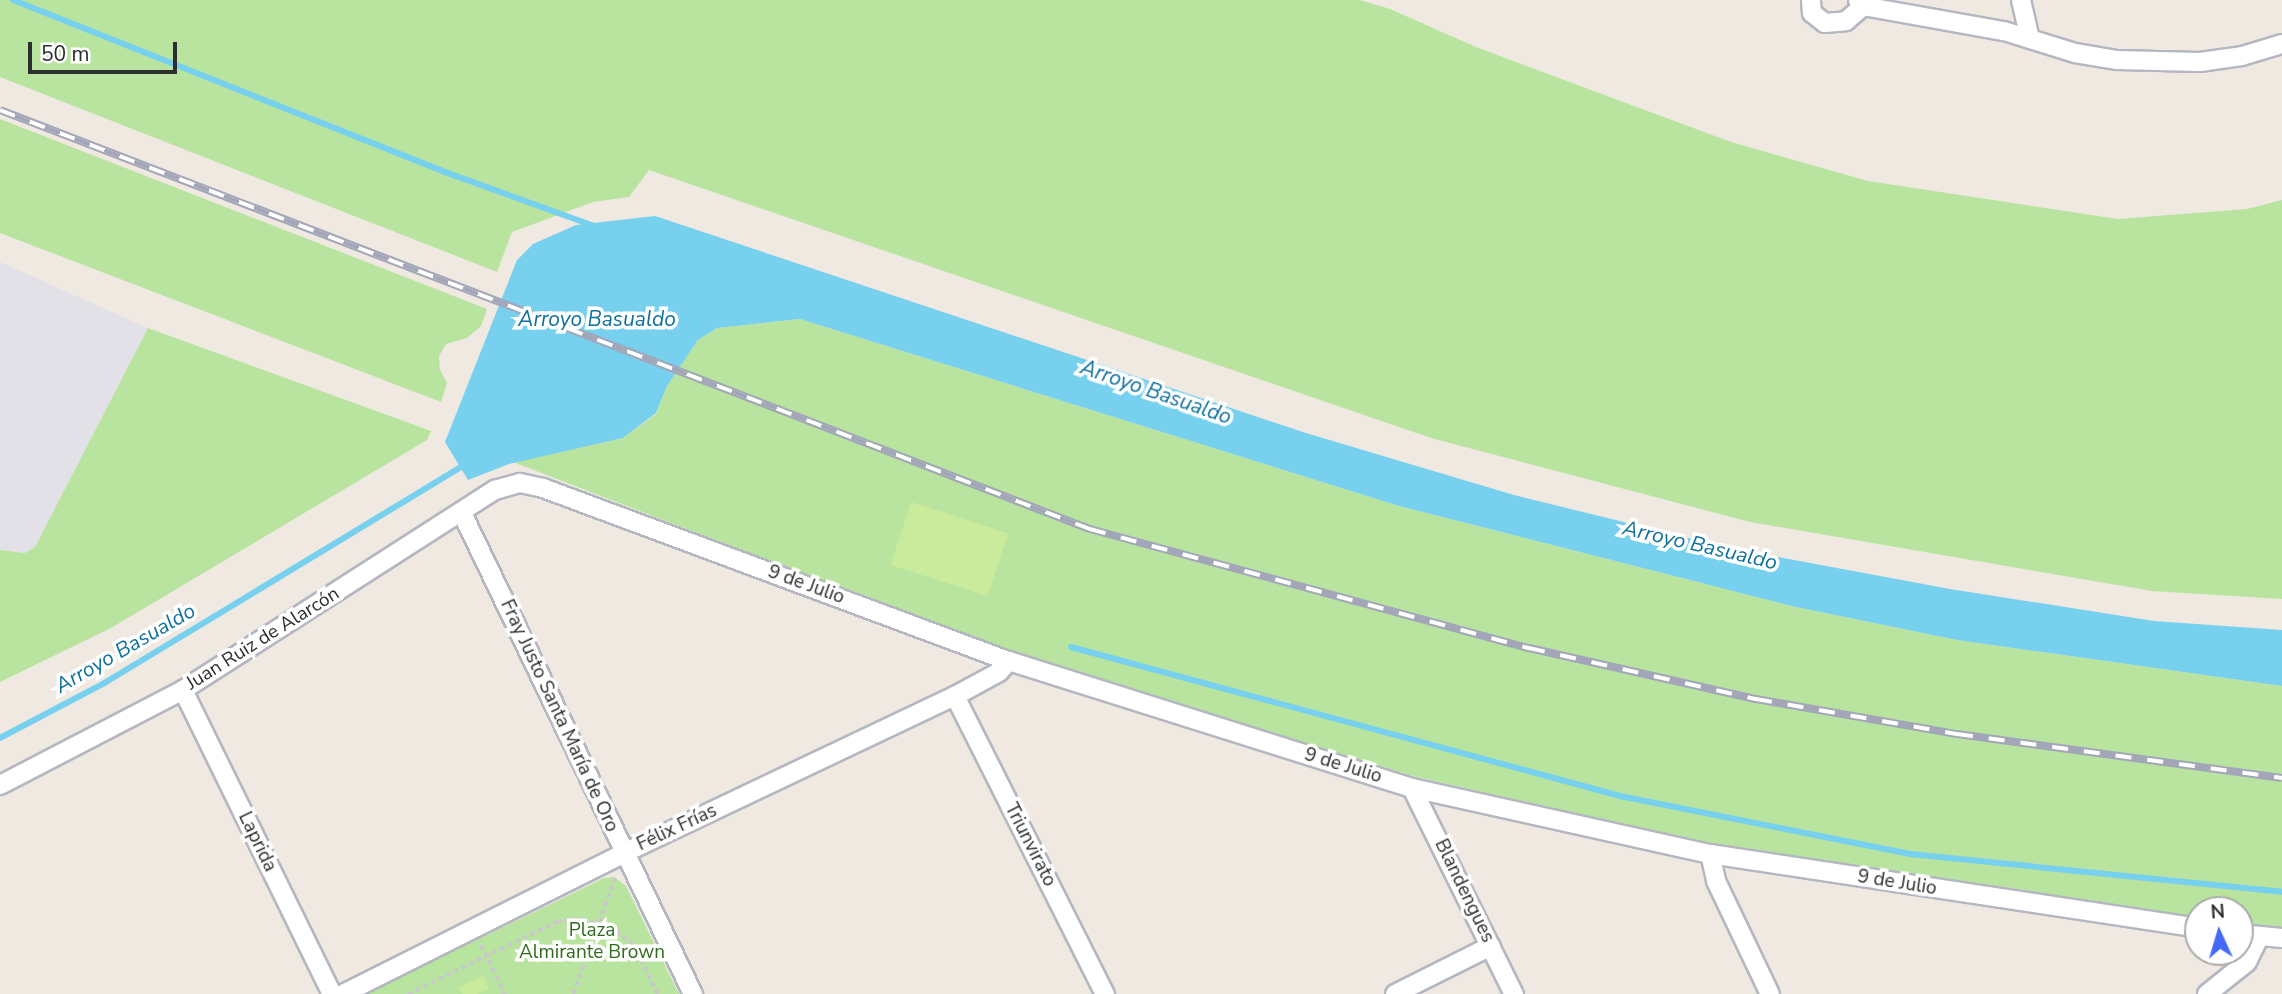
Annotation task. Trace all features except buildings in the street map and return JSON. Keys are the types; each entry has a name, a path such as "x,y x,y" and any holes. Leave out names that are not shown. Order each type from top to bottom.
{"street":[{"path":"1811,0 1812,13 1825,23 1846,20 1861,3 2004,31 2075,53 2154,63 2200,62 2242,56 2282,44"},
{"path":"2021,0 2030,39"},
{"name":"Juan Ruiz de Alarcón","path":"0,785 183,690 495,490 520,483"},
{"name":"9 de Julio","path":"520,483 544,488 1009,661 1412,788 1710,854 2184,926"},
{"name":"Fray Justo Santa María de Oro","path":"462,513 693,994"},
{"name":"Félix Frías","path":"343,994 624,853 955,696 999,672 1009,661"},
{"name":"Laprida","path":"183,690 332,994"},
{"name":"Triunvirato","path":"955,696 1105,994"},
{"name":"Blandengues","path":"1412,788 1514,994"},
{"path":"1710,854 1716,881 1770,994"},
{"path":"2254,936 2282,938"},
{"path":"2207,994 2247,961 2259,937"},
{"path":"1395,994 1491,946"}],"path":[{"path":"573,994 624,853"},
{"path":"408,994 556,922 582,919 616,931 633,944 658,994"},
{"path":"474,930 505,994"}],"shaded area":[{"path":"0,262 148,328 35,547 25,553 0,550"}],"green space":[{"path":"0,0 1360,0 1390,9 1476,47 1731,142 1868,181 2118,219 2247,209 2282,200 2282,599 2152,591 1750,522 1431,438 649,170 629,197 593,202 512,232 497,272 0,77"},
{"path":"0,119 487,309 481,326 467,338 446,344 439,356 440,370 447,383 441,402 0,233"},
{"path":"800,319 1399,506 1796,607 1957,640 2282,686 2282,928 2254,925 2254,896 2184,896 2184,915 1692,841 1413,776 1036,664 513,462 623,438 656,414 667,386 698,340 717,328"},
{"path":"148,328 431,431 427,440 111,628 0,682 0,550 25,553 35,547"},
{"path":"911,502 1008,534 988,596 891,565"},
{"name":"Plaza Almirante Brown","path":"614,877 626,886 679,994 366,994 604,878"},
{"path":"483,976 489,989 477,994 462,994 459,987"}],"water":[{"name":"Arroyo Basualdo","path":"655,216 1306,433 1514,495 1729,548 1950,589 2154,621 2282,630 2282,686 1957,640 1796,607 1399,506 800,319 717,328 698,340 667,386 656,413 623,438 509,464 468,480 445,442 517,260 533,244 576,225"}],"waterway":[{"path":"13,0 456,176 594,226"},
{"name":"Arroyo Basualdo","path":"0,738 106,682 466,464"},
{"path":"1071,647 1620,796 1910,854 2282,892"}],"railway":[{"path":"0,110 1090,529 1529,648 1756,699 1957,734 2282,778"}]}
